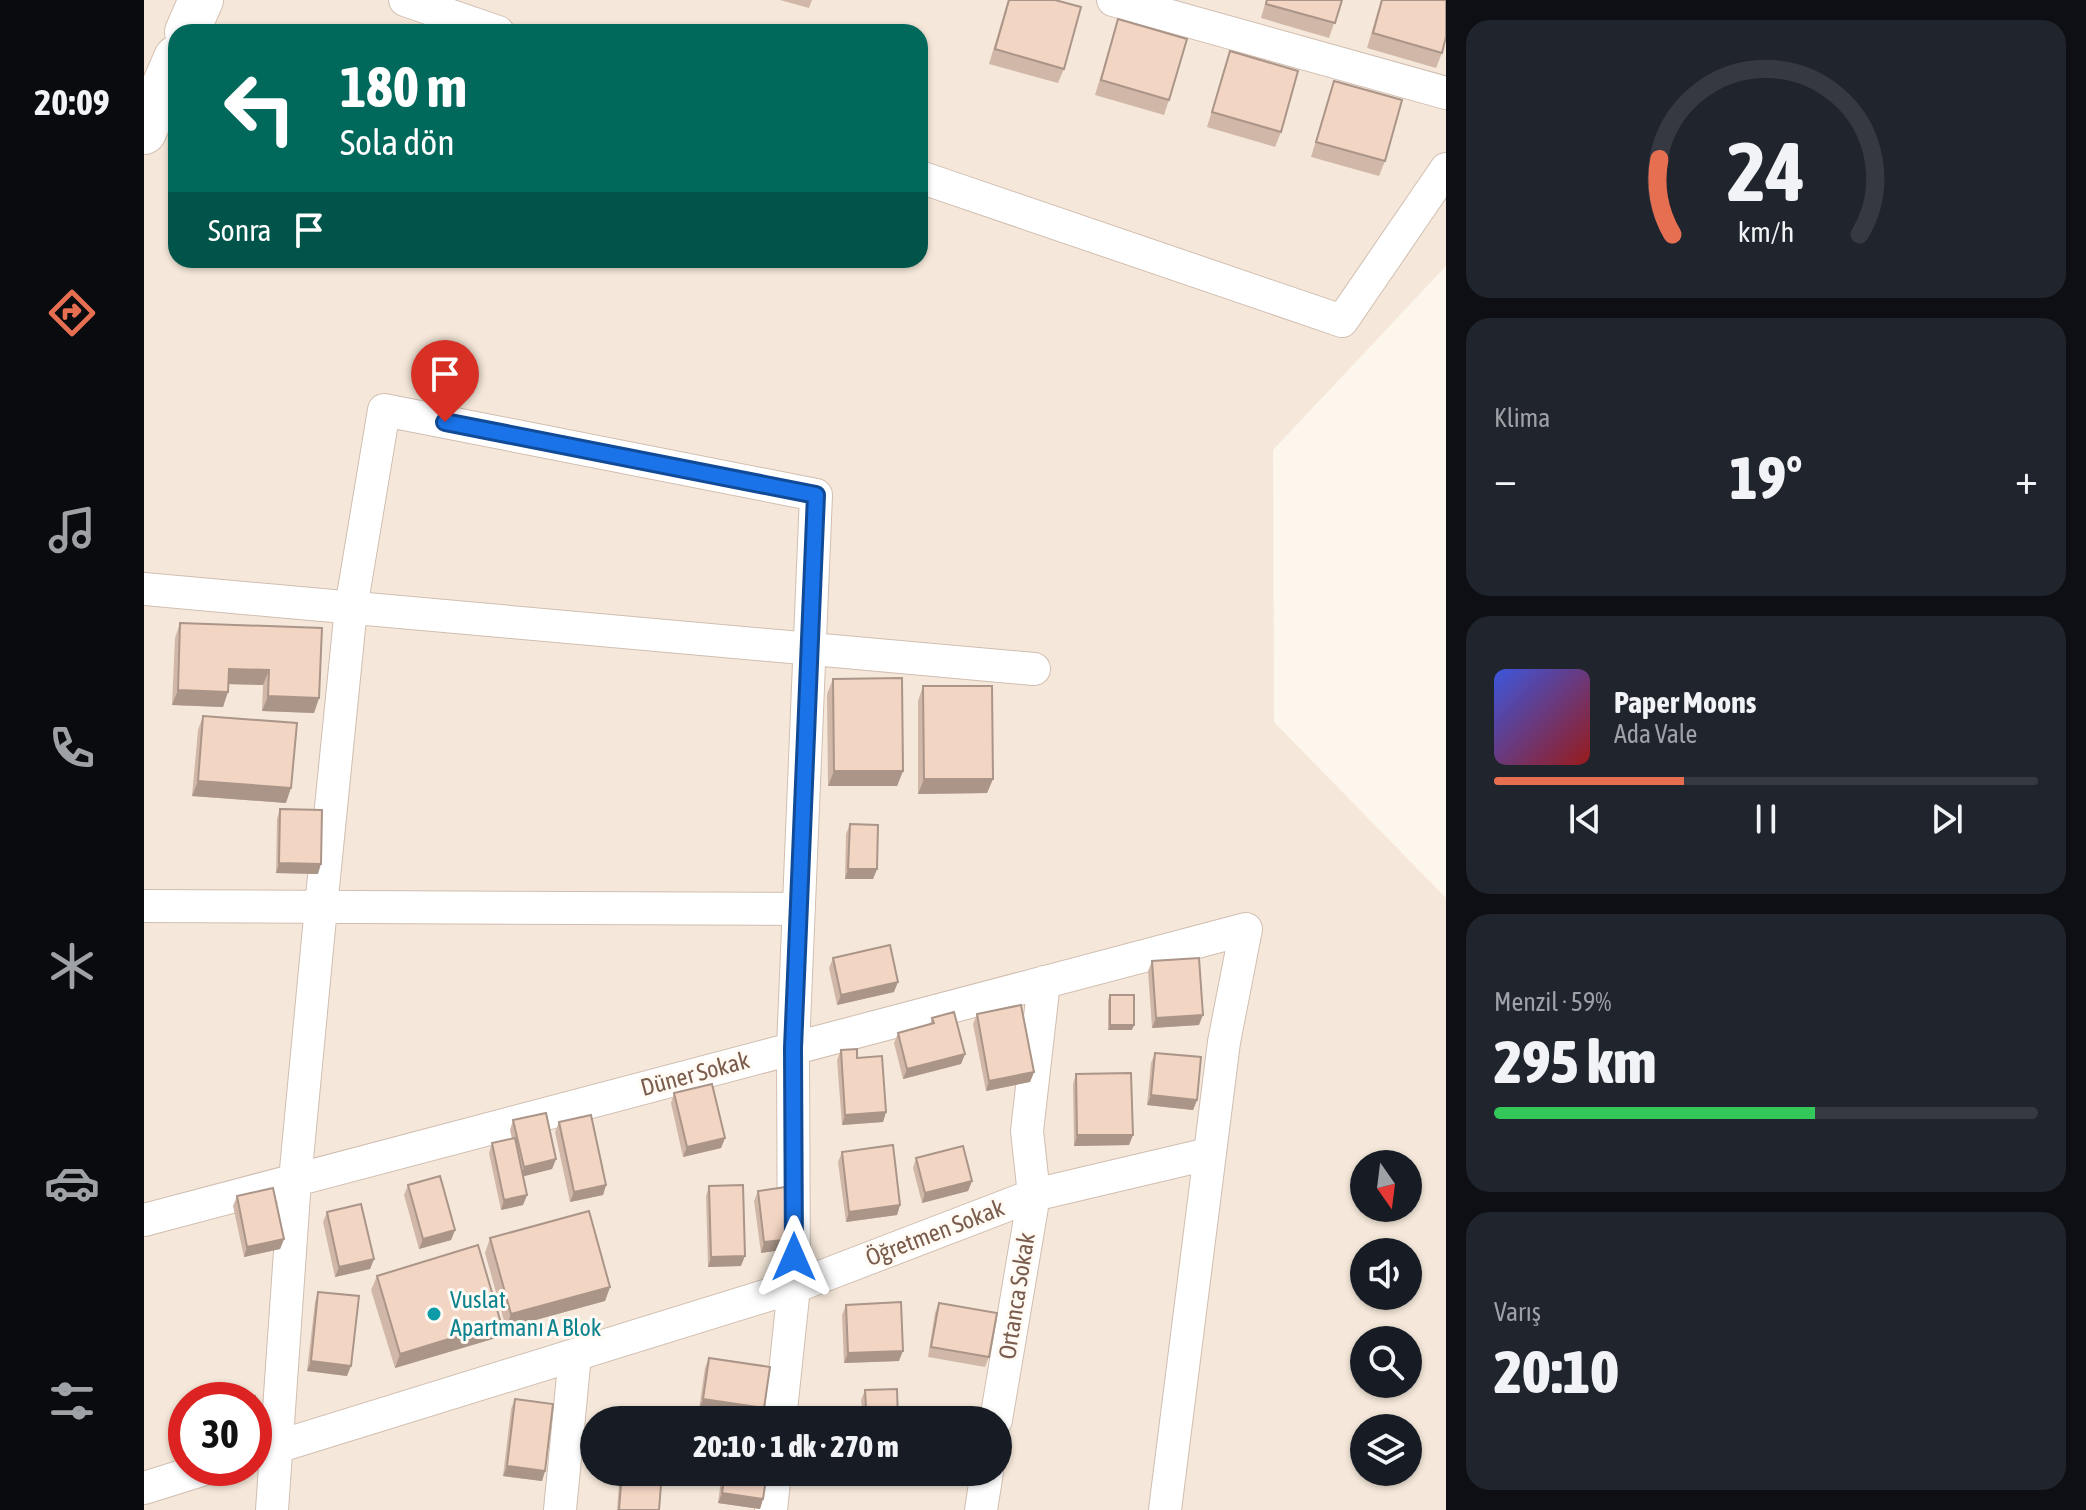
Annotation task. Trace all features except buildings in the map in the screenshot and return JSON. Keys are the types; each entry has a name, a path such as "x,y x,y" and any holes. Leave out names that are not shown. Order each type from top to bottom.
{"street":[{"path":"190,24 201,0"},
{"path":"405,0 475,24"},
{"path":"1113,0 1446,93"},
{"path":"144,132 168,76"},
{"path":"928,180 1342,321 1446,169"},
{"path":"272,1402 351,608 384,410 816,495 807,649 793,1048 794,1287 781,1406"},
{"path":"144,589 1034,669"},
{"path":"144,906 799,909"},
{"name":"Düner Sokak","path":"144,1220 1246,929 1224,1042 1208,1154"},
{"name":"Ortanca Sokak","path":"998,1406 1034,1195 1027,1131 1044,982"},
{"path":"1165,1510 1208,1154"},
{"name":"Öğretmen Sokak","path":"272,1448 794,1287 1034,1195 1208,1154"},
{"path":"560,1510 575,1355"},
{"path":"144,1488 168,1480"},
{"path":"270,1486 272,1510"},
{"path":"771,1510 774,1486"},
{"path":"981,1510 985,1486"}],"shaded area":[{"path":"144,0 1446,0 1446,266 1273,450 1274,722 1446,898 1446,1510 144,1510"}],"place":[{"name":"Vuslat Apartmanı A Blok","path":"434,1314"}],"route":[{"path":"445,422 816,495 807,649 793,1048 794,1257"}]}
